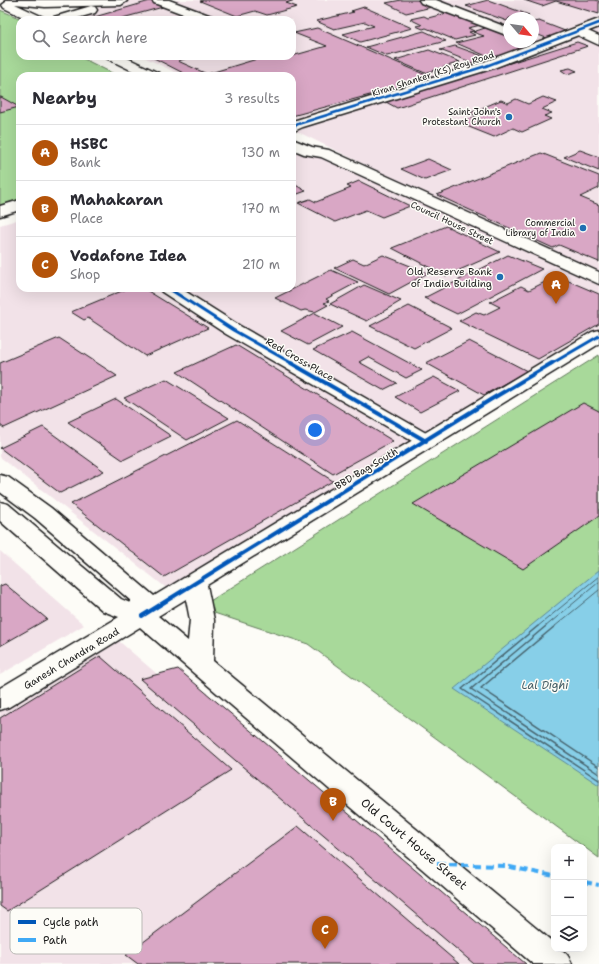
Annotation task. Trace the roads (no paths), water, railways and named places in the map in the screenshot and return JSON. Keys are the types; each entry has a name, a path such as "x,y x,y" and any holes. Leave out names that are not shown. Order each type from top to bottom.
{"main road":[{"path":"11,0 45,3 124,1"},
{"path":"158,0 200,16"},
{"path":"425,0 503,30"},
{"path":"0,1 31,16"},
{"path":"72,16 124,1"},
{"name":"Kiran Shanker (KS) Roy Road","path":"539,43 579,31 599,22"},
{"path":"579,31 599,41"},
{"name":"Kiran Shanker (KS) Roy Road","path":"296,125 486,66 528,48"},
{"path":"121,60 146,72"},
{"name":"Council House Street","path":"296,145 309,151 324,153 599,279"},
{"name":"Council House Street","path":"309,151 312,158 599,292"},
{"path":"0,211 16,206"},
{"path":"0,218 16,213"},
{"name":"Red Cross Place","path":"174,292 233,330 426,441"},
{"name":"BBD Bag South","path":"142,616 490,400 599,336"},
{"path":"0,482 43,513 143,598 142,616"},
{"name":"Old Court House Street","path":"0,509 20,524 112,605 142,616 556,964"},
{"path":"195,583 202,620 200,664"},
{"name":"Ganesh Chandra Road","path":"0,700 142,616"}],"water":[{"name":"Lal Dighi","path":"599,570 599,785 454,689"}],"place":[{"name":"Saint John's Protestant Church","path":"509,117"},
{"name":"Commercial Library of India","path":"583,228"},
{"name":"Old Reserve Bank of India Building","path":"500,277"},
{"name":"HSBC","path":"556,304"},
{"name":"Mahakaran","path":"333,821"},
{"name":"Vodafone Idea","path":"325,949"}]}
